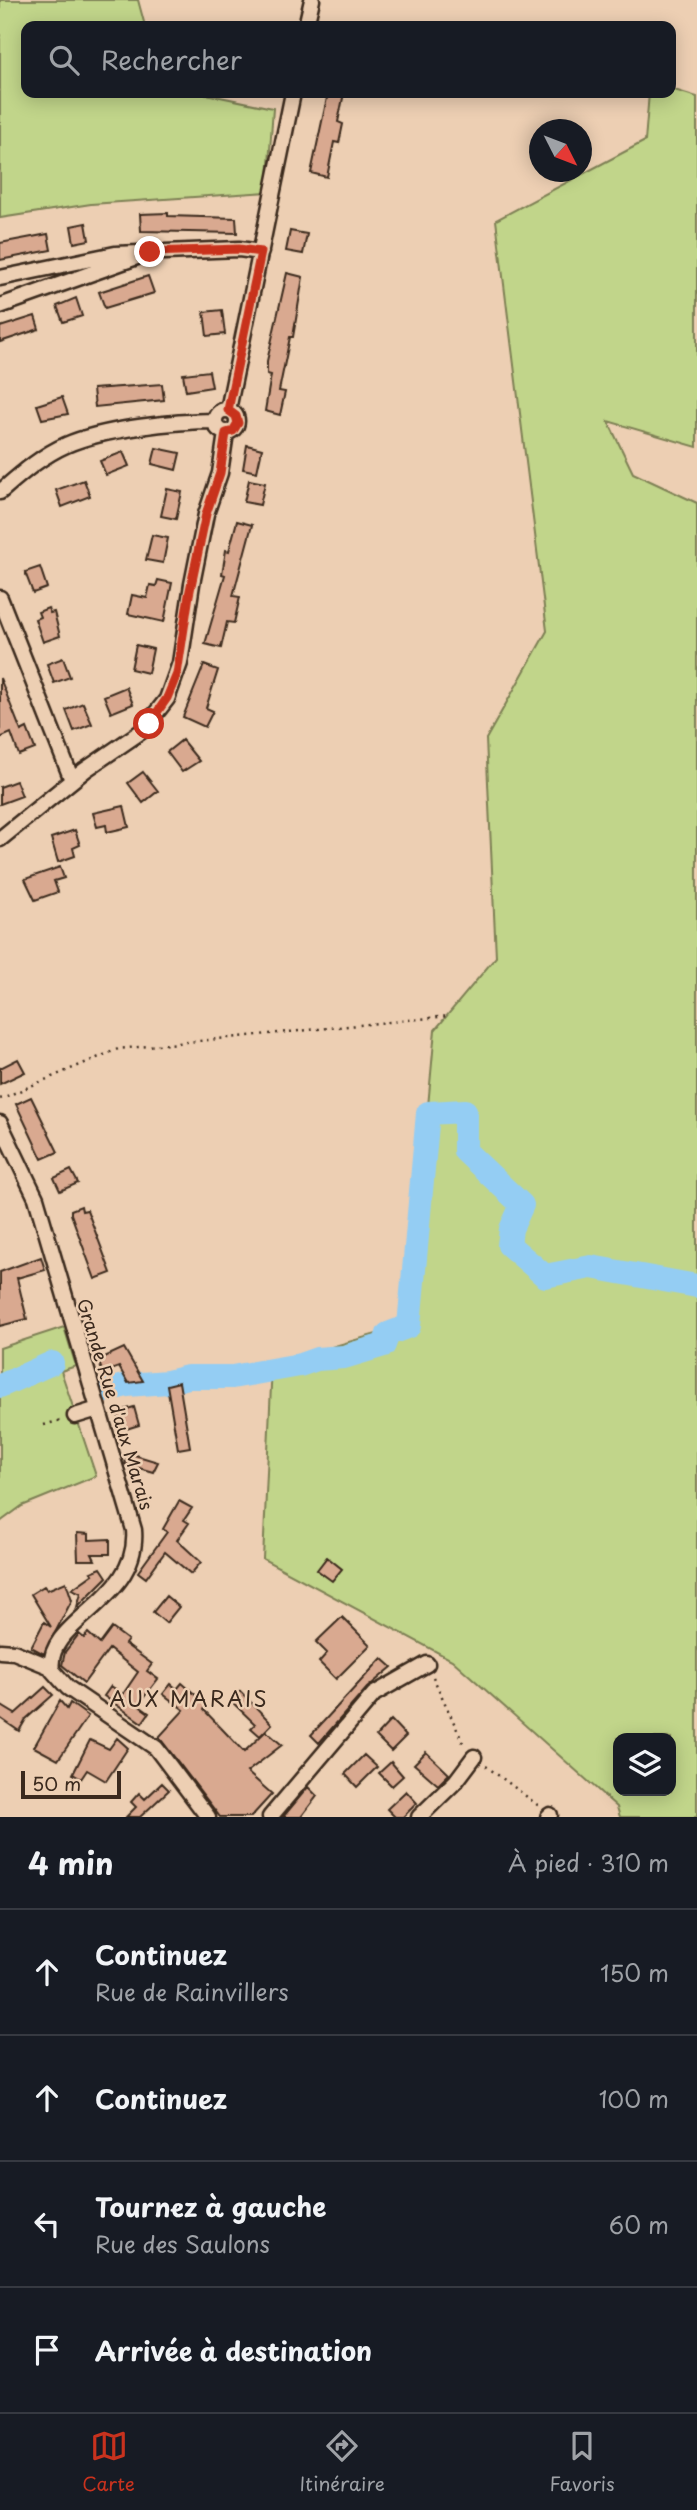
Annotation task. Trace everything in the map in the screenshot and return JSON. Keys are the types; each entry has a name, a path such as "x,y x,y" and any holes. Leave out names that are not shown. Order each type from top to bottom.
{"street":[{"path":"307,21 312,0"},
{"path":"228,410 292,98"},
{"path":"0,278 115,254 239,249 261,252"},
{"path":"0,306 150,252"},
{"path":"228,410 236,416 238,423 233,431 226,433 219,431 215,421 219,413 228,410"},
{"path":"0,492 45,457 78,440 111,432 215,421"},
{"path":"0,839 72,780 142,731 156,716 173,687 185,638 199,549 220,473 226,433"},
{"path":"0,598 72,780"},
{"name":"Grande Rue d'aux Marais","path":"1,1127 36,1198 132,1522 132,1556 125,1573 113,1590 61,1639 54,1652 51,1667"},
{"path":"75,1416 98,1409"},
{"path":"0,1651 14,1652 51,1667 68,1688 156,1748 208,1817"},
{"path":"270,1817 374,1694 427,1664"},
{"path":"419,1817 456,1781 474,1757"}],"path":[{"path":"0,1099 118,1049 449,1016"},
{"path":"44,1425 75,1416"},
{"path":"427,1664 463,1744 474,1757 549,1816"}],"green space":[{"path":"0,0 138,0 144,21 21,21 21,98 225,98 273,108 267,192 91,204 0,218"},
{"path":"676,91 697,97 697,447 608,421 633,473 697,503 697,1817 620,1817 617,1807 452,1660 263,1559 272,1364 408,1325 435,1030 496,957 486,739 547,631 496,220 568,182 592,182 592,169 645,141 649,98 676,98"},
{"path":"64,1327 76,1366 61,1371 96,1476 22,1506 0,1522 0,1348"}],"building":[{"path":"327,98 343,98 338,122 343,124 339,143 334,142 327,177 311,173"},
{"path":"168,213 168,216 236,218 237,233 141,231 140,214"},
{"path":"86,223 89,240 74,243 71,226"},
{"path":"290,231 307,234 303,254 286,251"},
{"path":"48,234 51,250 0,260 0,243"},
{"path":"287,273 303,277 293,337 290,337 279,391 285,392 280,415 265,411 271,375 267,374 267,361"},
{"path":"148,276 154,293 105,308 99,292"},
{"path":"76,298 82,316 63,322 57,306"},
{"path":"222,310 225,334 207,336 204,312"},
{"path":"35,316 39,329 0,342 0,327"},
{"path":"209,371 212,387 186,391 183,374"},
{"path":"162,384 164,400 95,407 93,389"},
{"path":"62,397 68,414 42,419 37,405"},
{"path":"247,445 262,449 257,472 243,469"},
{"path":"156,448 180,453 176,470 152,464"},
{"path":"123,452 129,466 106,475 100,461"},
{"path":"84,480 90,496 62,507 56,490"},
{"path":"249,480 265,483 260,505 244,502"},
{"path":"167,489 182,492 176,519 161,516"},
{"path":"237,521 252,525 233,596 240,597 234,623 227,622 221,648 205,644 225,575 222,574 226,550 229,551"},
{"path":"152,535 168,538 163,563 146,560"},
{"path":"40,567 47,588 33,593 25,572"},
{"path":"158,580 172,583 164,622 128,614 132,595 147,598 150,585 156,586"},
{"path":"48,608 50,613 54,612 60,636 43,642 35,619 40,617 38,612"},
{"path":"136,645 153,649 148,673 131,669"},
{"path":"63,658 70,677 54,683 47,664"},
{"path":"204,665 218,670 206,708 213,711 205,727 183,717"},
{"path":"0,678 21,731 27,728 35,749 19,755 11,733 0,738"},
{"path":"126,687 133,704 111,713 104,696"},
{"path":"83,703 92,724 74,731 66,710"},
{"path":"182,740 199,761 182,772 167,752"},
{"path":"143,772 158,791 143,803 128,783"},
{"path":"16,781 22,796 0,804 0,787"},
{"path":"124,806 129,827 107,832 106,825 97,827 93,813"},
{"path":"75,830 80,845 73,848 75,856 58,862 51,838"},
{"path":"60,867 64,878 54,881 58,892 35,900 25,879"},
{"path":"18,1059 25,1072 0,1084 0,1068"},
{"path":"31,1097 58,1152 42,1159 16,1104"},
{"path":"71,1170 78,1183 60,1191 54,1178"},
{"path":"81,1206 82,1211 87,1210 111,1273 95,1279 71,1214 71,1210"},
{"path":"41,1257 45,1270 17,1278 27,1319 0,1326 0,1272"},
{"path":"124,1348 143,1381 128,1383 119,1367 103,1373 98,1360"},
{"path":"179,1382 190,1447 178,1449 167,1385"},
{"path":"134,1407 139,1425 123,1430 117,1412"},
{"path":"128,1453 158,1462 153,1472 125,1464"},
{"path":"179,1501 192,1508 184,1520 189,1523 177,1540 201,1562 191,1574 165,1552 146,1578 138,1572 167,1532 163,1529"},
{"path":"77,1533 89,1534 89,1540 110,1539 110,1554 92,1554 95,1560 78,1560"},
{"path":"327,1557 342,1569 332,1581 317,1570"},
{"path":"101,1568 107,1577 77,1607 81,1593 72,1589 93,1574 91,1572"},
{"path":"66,1582 72,1600 44,1654 31,1647 44,1622 51,1627 31,1594 44,1586 47,1590"},
{"path":"166,1596 179,1607 166,1623 153,1612"},
{"path":"342,1617 370,1645 336,1679 319,1662 327,1653 316,1642"},
{"path":"112,1628 128,1640 125,1644 152,1664 147,1671 158,1679 138,1705 149,1713 142,1723 104,1696 111,1686 123,1694 138,1672 109,1649 84,1683 62,1665 65,1652 79,1634 84,1638 88,1633 100,1644"},
{"path":"382,1658 392,1667 367,1688 319,1743 311,1735"},
{"path":"182,1683 206,1704 204,1710 244,1752 266,1731 282,1745 247,1772 272,1794 251,1817 220,1817 159,1737 184,1710 163,1694 171,1684 177,1689"},
{"path":"45,1687 53,1695 26,1719 19,1731 0,1718 0,1705 15,1714"},
{"path":"240,1691 272,1724 260,1736 251,1728 255,1724 231,1701"},
{"path":"60,1701 67,1709 70,1703 88,1716 58,1760 34,1747"},
{"path":"391,1720 406,1736 391,1751 376,1736"},
{"path":"117,1738 128,1748 106,1781 87,1770 81,1779 73,1774 90,1740 109,1749"},
{"path":"426,1752 449,1774 438,1785 414,1764"},
{"path":"364,1755 377,1767 357,1787 345,1774"},
{"path":"391,1762 403,1776 392,1786 379,1773"},
{"path":"162,1783 169,1790 140,1817 126,1817 136,1807 131,1802 139,1793 145,1799"},
{"path":"308,1787 317,1796 301,1817 283,1817"},
{"path":"406,1791 417,1803 403,1817 395,1817 387,1809"}],"waterway":[{"path":"100,1392 127,1385 168,1382 188,1377 232,1377 300,1365 317,1359 344,1357 384,1345 388,1334 409,1326 428,1113 465,1111 465,1151 522,1205 511,1229 509,1245 545,1276 591,1267 697,1286"},
{"path":"0,1386 52,1363"}],"district":[{"name":"AUX MARAIS","path":"189,1698"}],"route":[{"path":"149,724 167,698 177,674 185,638 189,595 206,514 220,473 226,433 233,431 238,423 234,413 228,410 261,252 239,249 150,252"}]}
